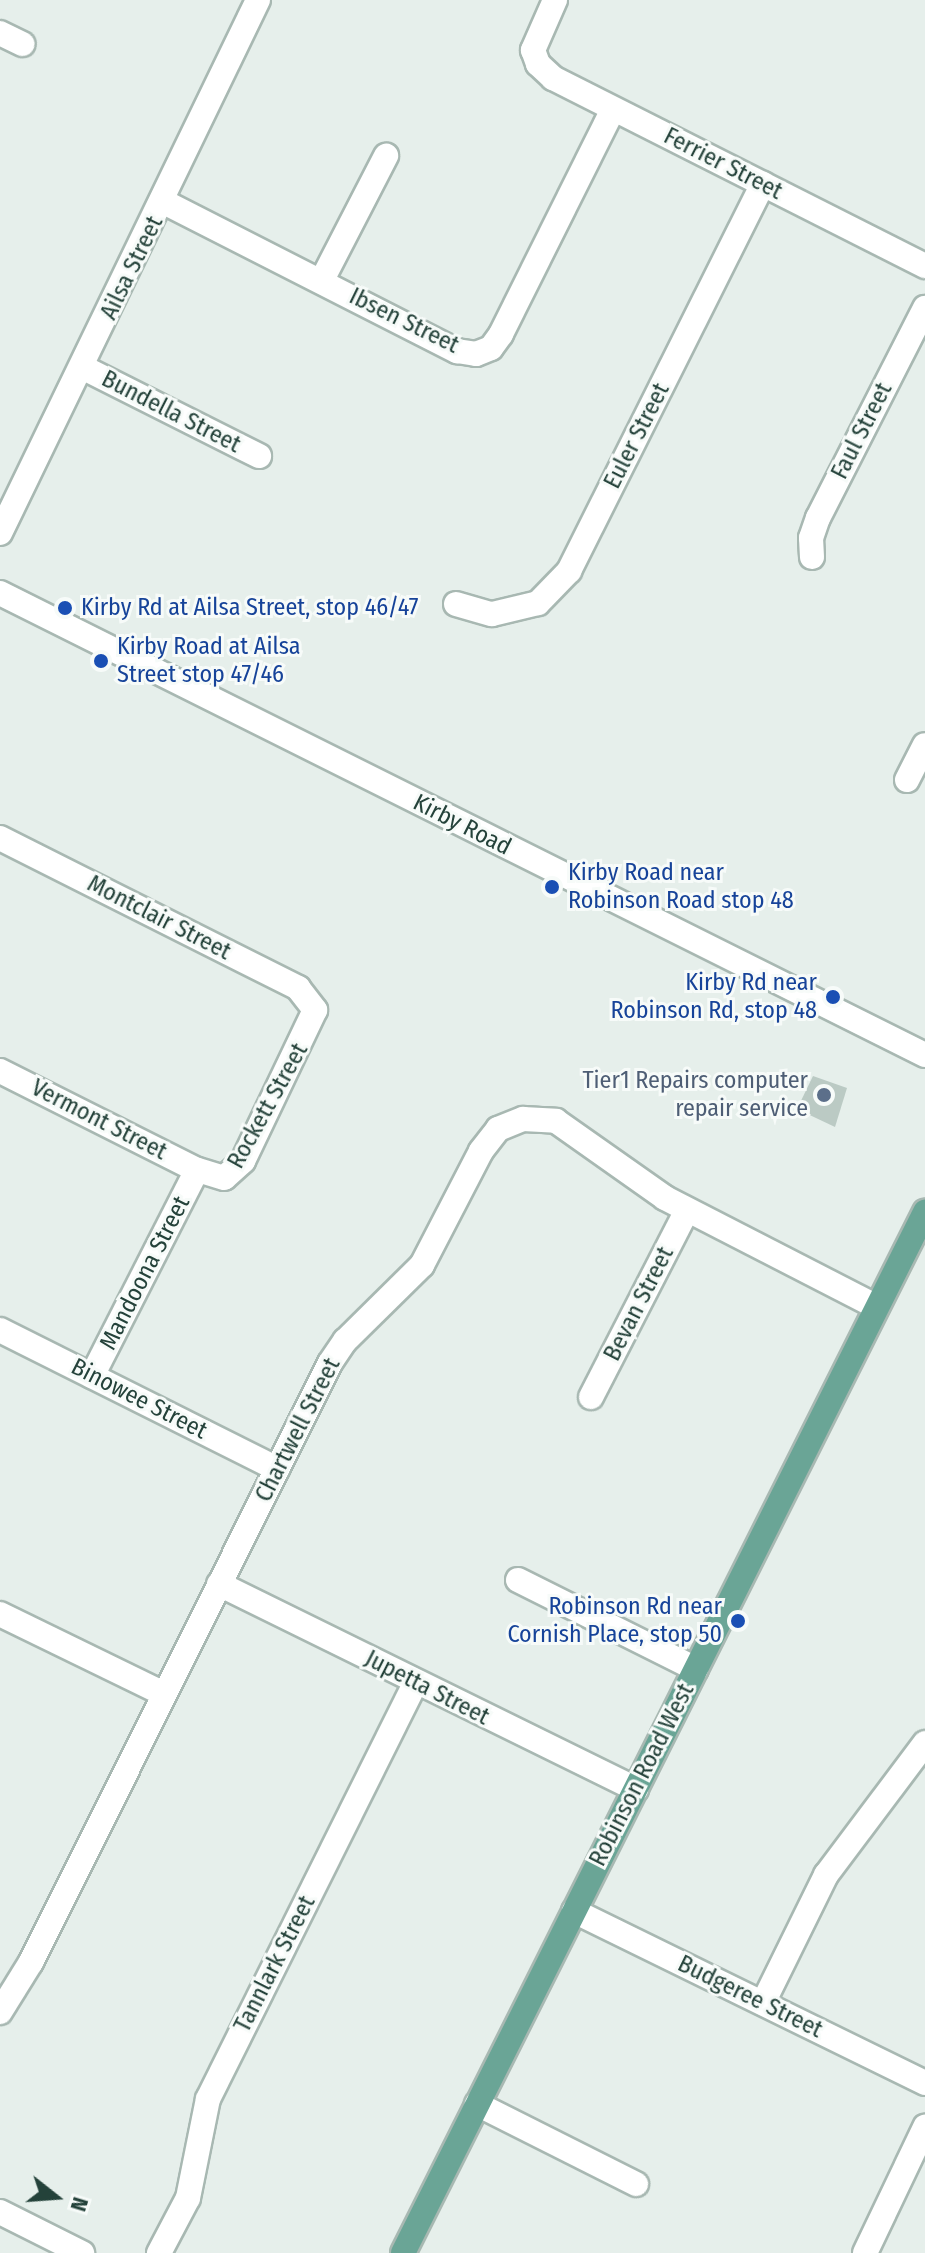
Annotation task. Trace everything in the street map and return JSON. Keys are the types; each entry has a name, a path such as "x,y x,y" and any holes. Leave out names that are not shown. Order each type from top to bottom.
{"main road":[{"name":"Robinson Road West","path":"403,2253 925,1212"}],"street":[{"name":"Ailsa Street","path":"0,533 84,368 258,0"},
{"name":"Ferrier Street","path":"555,0 533,50 538,64 553,78 925,266"},
{"path":"0,33 23,44"},
{"name":"Ibsen Street","path":"164,202 457,351 476,354 491,348 613,109"},
{"path":"322,280 386,156"},
{"name":"Euler Street","path":"456,604 492,614 538,603 569,571 763,184"},
{"name":"Faul Street","path":"812,557 811,538 818,518 925,308"},
{"name":"Bundella Street","path":"84,368 259,456"},
{"name":"Kirby Road","path":"0,593 925,1055"},
{"path":"907,780 925,745"},
{"name":"Montclair Street","path":"0,838 298,988 313,1003"},
{"name":"Rockett Street","path":"197,1170 224,1178 238,1169 309,1030 313,1003"},
{"name":"Vermont Street","path":"0,1071 197,1170"},
{"name":"Chartwell Street","path":"0,2012 31,1962 337,1351 422,1265 481,1151 506,1124 534,1117 562,1124 687,1210 877,1307"},
{"name":"Mandoona Street","path":"92,1376 197,1170"},
{"name":"Bevan Street","path":"591,1397 687,1210"},
{"name":"Binowee Street","path":"0,1330 277,1469"},
{"path":"518,1580 696,1669"},
{"name":"Jupetta Street","path":"219,1584 636,1789"},
{"path":"0,1614 164,1694"},
{"name":"Tannlark Street","path":"159,2253 188,2198 208,2099 416,1682"},
{"path":"763,2003 826,1875 925,1743"},
{"name":"Budgeree Street","path":"574,1911 925,2083"},
{"path":"477,2104 636,2184"},
{"path":"865,2253 925,2127"},
{"path":"0,2212 82,2253"}],"building":[{"name":"Tier1 Repairs computer repair service","path":"813,1076 847,1088 835,1127 797,1109"}],"place":[{"name":"Kirby Rd at Ailsa Street, stop 46/47","path":"65,608"},
{"name":"Kirby Road at Ailsa Street stop 47/46","path":"101,661"},
{"name":"Kirby Road near Robinson Road stop 48","path":"552,887"},
{"name":"Kirby Rd near Robinson Rd, stop 48","path":"833,997"},
{"name":"Tier1 Repairs computer repair service","path":"824,1095"},
{"name":"Robinson Rd near Cornish Place, stop 50","path":"738,1621"}]}
